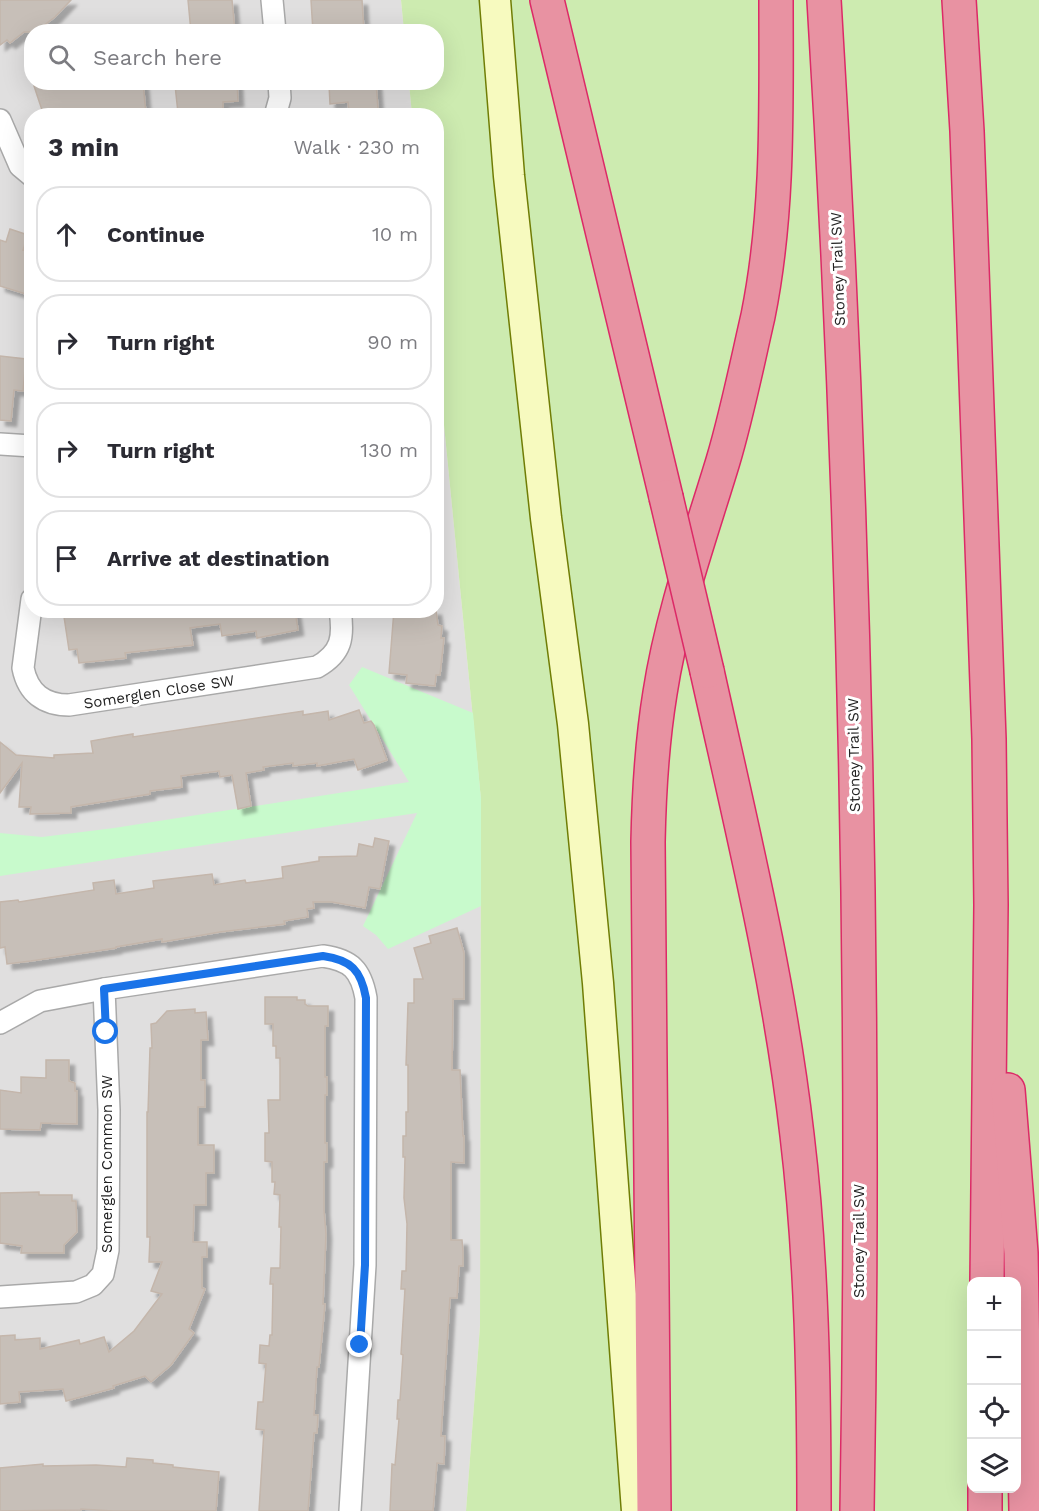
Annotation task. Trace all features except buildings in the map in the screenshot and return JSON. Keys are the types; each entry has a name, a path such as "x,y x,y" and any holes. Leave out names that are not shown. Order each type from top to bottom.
{"highway":[{"path":"547,0 707,671 760,910 782,1026 797,1134 806,1224 812,1353 814,1511"},
{"path":"654,1511 648,842 650,778 660,691 671,640 692,560 724,458 758,315 768,255 775,183 776,0"},
{"name":"Stoney Trail SW","path":"824,0 835,182 854,729 860,1325 857,1511"},
{"path":"959,0 967,130 983,548 991,905 987,1277"},
{"path":"991,905 1021,1253 1026,1511"},
{"path":"985,1493 985,1511"}],"main road":[{"path":"495,0 509,176 546,518 573,724 597,971 637,1511"}],"street":[{"path":"272,0 274,24"},
{"path":"277,108 280,90"},
{"path":"0,120 20,166 24,169"},
{"path":"0,444 24,446"},
{"name":"Somerglen Close SW","path":"30,618 23,668 25,678 43,700 58,705 69,705 317,667 334,655 339,645 342,633 341,618"},
{"path":"0,1023 40,1001 104,989 323,956 335,958 353,966 363,983 366,998 365,1265 350,1511"},
{"name":"Somerglen Common SW","path":"0,1297 76,1292 93,1285 103,1274 108,1250 108,1099 104,989"}],"shaded area":[{"path":"0,0 401,0 403,24 24,24 24,90 410,90 411,108 24,108 24,618 444,618 444,425 481,800 480,1326 466,1511 0,1511"}],"green space":[{"path":"401,0 1039,0 1039,1511 466,1511 480,1326 481,800 444,425 444,108 411,108 410,90 444,90 444,24 403,24"},
{"path":"362,667 473,713 481,800 481,906 388,949 376,935 363,926 417,813 0,876 0,833 42,837 409,782 349,685"}],"route":[{"path":"106,1032 104,989 323,956 335,958 353,966 363,983 366,998 365,1265 360,1345"}]}
